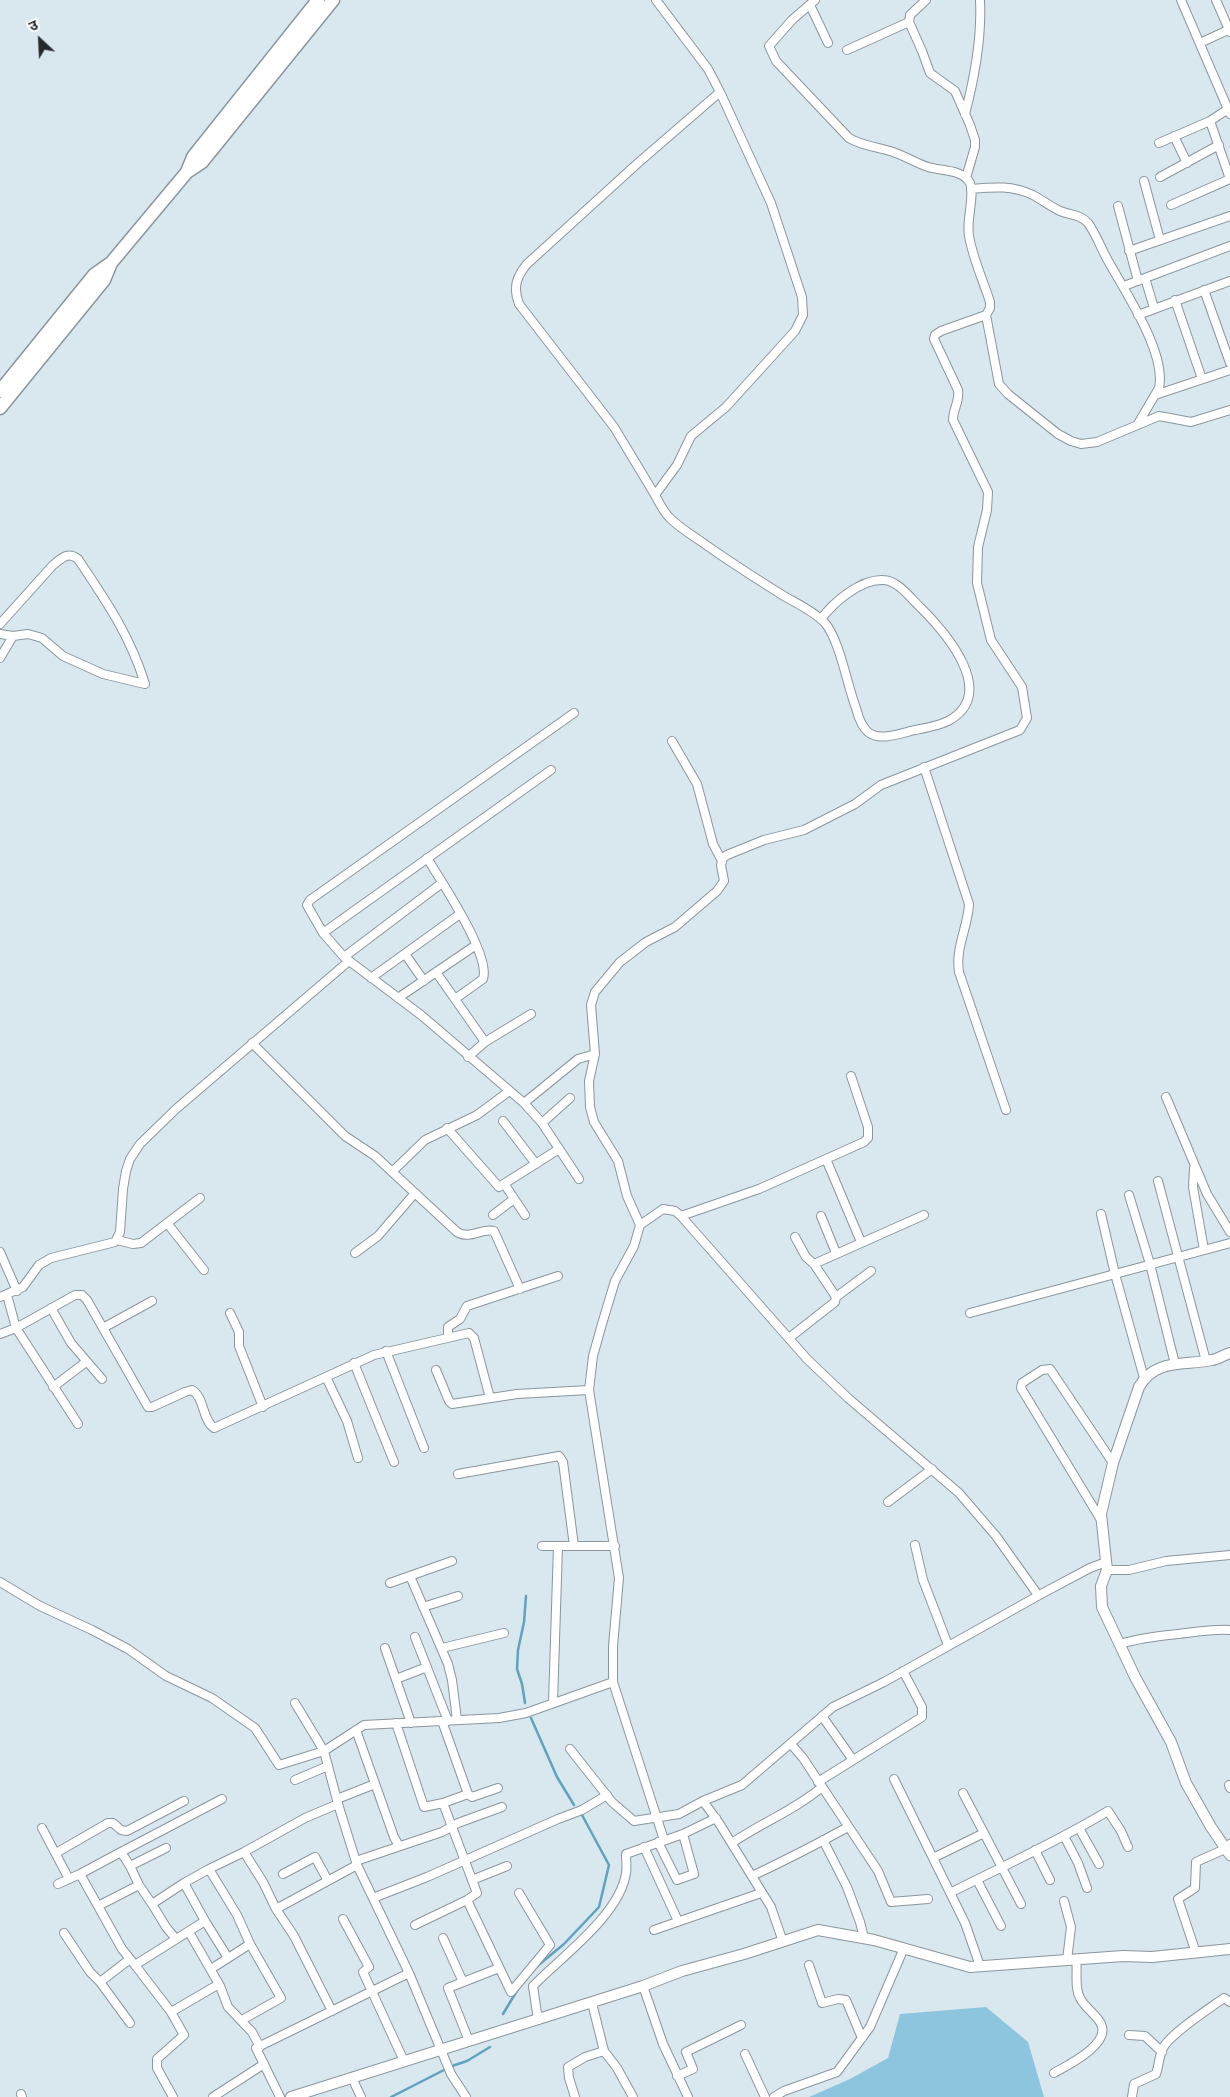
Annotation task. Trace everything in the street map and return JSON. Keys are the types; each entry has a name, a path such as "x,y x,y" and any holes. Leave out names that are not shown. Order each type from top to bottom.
{"main road":[{"path":"187,172 193,157 318,0"},
{"path":"0,391 94,275 111,263 187,172 202,162 333,0"},
{"path":"0,408 104,280 111,263"}],"street":[{"path":"655,495 677,465 691,436 726,407 795,331 803,316 802,297 770,203 720,92 708,69 656,0"},
{"path":"926,0 910,15 908,22 922,50 930,73 955,91 975,140 973,157 966,178"},
{"path":"965,114 975,76 981,22 980,0"},
{"path":"1159,143 1229,111 1181,0"},
{"path":"1200,43 1230,31 1216,0"},
{"path":"828,43 813,2 792,20 769,46 776,61 849,138 856,142 893,152 929,168 957,173 969,181 971,189 968,223 969,236 977,267 990,302 990,308 986,315 999,384 1008,394 1058,434 1071,441 1088,444 1097,442 1150,418 1164,416 1191,422 1230,410"},
{"path":"847,50 908,22"},
{"path":"720,92 638,163 527,264 517,279 515,292 519,304 614,427 673,522 734,565 821,619 835,642 853,702 859,718 868,732 884,737 934,726 948,720 958,713 964,705 969,695 970,686 964,665 955,647 941,627 893,582 881,579 848,592 831,606 821,619"},
{"path":"1171,205 1230,179 1220,145 1210,121"},
{"path":"1174,136 1187,162"},
{"path":"1160,178 1220,145"},
{"path":"1144,181 1160,240"},
{"path":"971,189 1010,187 1032,195 1059,210 1081,217 1092,228 1106,257 1124,286 1154,350 1160,375 1159,388 1139,422"},
{"path":"1118,206 1129,251 1154,308"},
{"path":"1129,251 1230,216"},
{"path":"1124,286 1230,246"},
{"path":"1138,315 1230,281"},
{"path":"1204,290 1229,358"},
{"path":"1175,300 1202,379"},
{"path":"721,863 726,855 755,843 804,830 855,804 881,785 924,767 965,754 1020,730 1027,718 1022,687 991,640 977,583 978,548 987,510 988,492 955,426 953,414 959,399 958,390 934,339 935,335 941,331 986,315"},
{"path":"1155,395 1230,370"},
{"path":"0,624 53,564 62,557 69,554 73,555 78,559 120,622 140,666 145,684 103,674 63,656 42,638 28,634 13,636 0,634"},
{"path":"0,658 13,636"},
{"path":"574,713 310,900 307,908 323,933 346,959 421,1015 524,1104 542,1123 579,1179"},
{"path":"640,1225 627,1196 618,1161 594,1122 590,1107 589,1055 591,1004 595,992 620,962 646,942 675,927 717,891 724,881 721,863 713,844 697,784 672,741"},
{"path":"924,767 967,893 969,904 969,914 958,954 959,972 1006,1110"},
{"path":"323,933 551,770"},
{"path":"427,858 460,914 481,955 484,976 455,999"},
{"path":"78,1424 16,1328 4,1296 17,1291 26,1284 34,1271 45,1261 111,1244 117,1240 120,1232 126,1171 130,1159 140,1144 176,1108 346,959 442,883"},
{"path":"371,978 460,914"},
{"path":"398,998 476,945"},
{"path":"405,954 424,981"},
{"path":"436,972 485,1042"},
{"path":"468,1057 485,1042 531,1014"},
{"path":"252,1043 345,1136 371,1152 461,1235 494,1231 520,1289"},
{"path":"524,1104 589,1055"},
{"path":"681,1216 744,1195 857,1146 868,1138 868,1127 851,1076"},
{"path":"392,1172 424,1140 477,1115 508,1092"},
{"path":"1166,1097 1194,1166 1214,1207 1230,1232"},
{"path":"542,1123 570,1098"},
{"path":"503,1121 536,1164"},
{"path":"447,1128 499,1188 559,1149"},
{"path":"826,1160 861,1242"},
{"path":"1194,1166 1193,1187 1204,1250"},
{"path":"1158,1181 1206,1360"},
{"path":"505,1185 525,1215"},
{"path":"355,1254 378,1236 415,1193"},
{"path":"1129,1195 1150,1264 1175,1364"},
{"path":"117,1240 133,1244 141,1243 200,1198"},
{"path":"493,1214 514,1199"},
{"path":"683,1834 694,1874 677,1880 661,1841 656,1818 613,1682 613,1646 619,1578 589,1390 593,1356 616,1281 634,1246 640,1225 663,1209 674,1211 681,1216 789,1338 842,1392 958,1493 996,1536 1038,1595"},
{"path":"1101,1214 1115,1274 1144,1378"},
{"path":"814,1264 924,1215"},
{"path":"821,1216 836,1253"},
{"path":"167,1223 204,1270"},
{"path":"795,1237 806,1257 814,1264 836,1297"},
{"path":"970,1313 1230,1242"},
{"path":"0,1252 17,1291"},
{"path":"789,1338 833,1304 836,1297 871,1271"},
{"path":"448,1337 448,1327 460,1319 467,1306 558,1276"},
{"path":"0,1334 16,1328 75,1295 82,1295 87,1300 148,1407 192,1390 198,1396 210,1425 214,1428 263,1407 354,1363 386,1351 469,1333 472,1335 490,1398"},
{"path":"103,1328 152,1301"},
{"path":"51,1308 71,1343 102,1379"},
{"path":"230,1313 239,1332 239,1346 263,1407"},
{"path":"386,1351 424,1448"},
{"path":"1196,1953 1178,1899 1195,1888 1196,1862 1228,1849 1186,1782 1171,1742 1135,1677 1102,1607 1101,1586 1107,1566 1101,1514 1113,1463 1139,1387 1144,1378 1154,1370 1175,1364 1206,1360 1230,1353"},
{"path":"53,1387 86,1362"},
{"path":"354,1363 394,1462"},
{"path":"1101,1520 1021,1388 1022,1383 1042,1370 1050,1369 1113,1463"},
{"path":"436,1370 452,1404 517,1394 589,1390"},
{"path":"326,1377 347,1421 358,1458"},
{"path":"458,1474 528,1462 556,1455 562,1459 574,1546"},
{"path":"888,1502 932,1469"},
{"path":"915,1545 923,1580 948,1644"},
{"path":"542,1546 615,1546"},
{"path":"552,1703 558,1546"},
{"path":"570,1749 607,1795 634,1821 678,1814 703,1801 742,1785 833,1706 903,1671 948,1644 1090,1568 1107,1566 1129,1570 1166,1561 1230,1555"},
{"path":"390,1583 452,1561"},
{"path":"410,1576 442,1648 452,1680 457,1720"},
{"path":"0,1582 40,1606 128,1649 166,1676 212,1698 255,1728 279,1765 324,1751 364,1725 499,1718 526,1713 613,1682"},
{"path":"423,1607 458,1596"},
{"path":"1120,1644 1137,1638 1164,1634 1213,1629 1230,1630"},
{"path":"442,1648 504,1633"},
{"path":"415,1637 427,1667 468,1794 472,1797 498,1788"},
{"path":"385,1648 412,1723"},
{"path":"396,1679 427,1667"},
{"path":"732,1843 775,1818 853,1760 922,1717 922,1707 903,1671"},
{"path":"295,1703 324,1751 337,1802 357,1863 409,1973 442,2049 450,2074 466,2097"},
{"path":"822,1716 853,1760"},
{"path":"396,1723 424,1807 443,1804 468,1794"},
{"path":"356,1730 394,1837 399,1846"},
{"path":"791,1744 803,1758 878,1871 891,1902 928,1899"},
{"path":"295,1780 328,1766"},
{"path":"894,1779 973,1942 980,1966"},
{"path":"152,1904 209,1869 305,1818 375,1784"},
{"path":"964,1793 1021,1904"},
{"path":"373,1898 582,1810 607,1795"},
{"path":"58,1884 222,1799"},
{"path":"56,1853 108,1823 113,1823 121,1830 127,1831 184,1801"},
{"path":"703,1801 732,1843 771,1908 783,1942"},
{"path":"415,1925 467,1900 477,1893 443,1804"},
{"path":"276,1909 294,1901 327,1879 357,1863 502,1808"},
{"path":"950,1893 1064,1836 1108,1811 1128,1846"},
{"path":"538,2020 533,1986 556,1962 590,1932 613,1906 626,1874 626,1854 683,1834 716,1818"},
{"path":"752,1876 848,1827"},
{"path":"42,1828 69,1879"},
{"path":"1079,1828 1099,1864"},
{"path":"933,1858 984,1833"},
{"path":"1064,1836 1078,1863 1087,1888"},
{"path":"823,1840 847,1887 864,1938"},
{"path":"644,1847 678,1921"},
{"path":"130,1866 166,1848"},
{"path":"1035,1850 1050,1880"},
{"path":"121,1852 166,1927 176,1939"},
{"path":"244,1852 263,1882 276,1909 294,1936 332,2011"},
{"path":"283,1874 315,1857 327,1879"},
{"path":"472,1880 507,1866"},
{"path":"209,1869 237,1915 250,1944 281,1998 242,2020"},
{"path":"80,1874 132,1962 171,2012 184,2035 157,2058 157,2068 173,2097"},
{"path":"977,1880 1002,1926"},
{"path":"184,1883 228,1958"},
{"path":"98,1906 140,1885"},
{"path":"654,1930 761,1892"},
{"path":"467,1900 511,1992 550,1945 519,1893"},
{"path":"1054,2073 1085,2054 1102,2038 1103,2031 1101,2023 1079,1996 1071,1960 1071,1927 1064,1901"},
{"path":"343,1919 369,1968 363,1972 404,2061"},
{"path":"100,1982 206,1921"},
{"path":"291,2097 592,2003 682,1971 818,1930 864,1938 970,1966 1123,1956 1152,1957 1230,1949"},
{"path":"189,1932 219,1984 228,2007 242,2020 260,2047"},
{"path":"64,1933 90,1972 100,1982 130,2023"},
{"path":"443,1938 463,1982"},
{"path":"211,1969 250,1944"},
{"path":"774,2097 784,2091 837,2072 870,2027 904,1948"},
{"path":"809,1965 822,2003 838,1999 846,2000 862,2038"},
{"path":"469,2041 448,1988 499,1968"},
{"path":"280,2097 256,2048 409,1973"},
{"path":"171,2012 219,1984"},
{"path":"644,1986 663,2044 688,2097"},
{"path":"1132,2097 1134,2084 1156,2074 1162,2052 1171,2037 1224,1998 1230,2002"},
{"path":"592,2003 604,2051 617,2068 633,2097"},
{"path":"677,2076 693,2069 686,2052 742,2025"},
{"path":"1129,2035 1145,2036 1162,2052"},
{"path":"575,2097 568,2078 568,2067 585,2057 604,2051"},
{"path":"745,2054 766,2097"},
{"path":"213,2097 224,2094 264,2064"},
{"path":"352,2078 361,2097"}],"shaded area":[{"path":"986,2007 1028,2042 1044,2097 809,2097 850,2079 888,2058 900,2014"}],"waterway":[{"path":"525,1703 517,1669 526,1596"},
{"path":"531,1718 557,1777 574,1805"},
{"path":"535,1968 564,1944 599,1907 609,1865 582,1815"},
{"path":"503,2014 518,1989"},
{"path":"452,2066 467,2061 490,2047"},
{"path":"391,2097 444,2070"}]}
